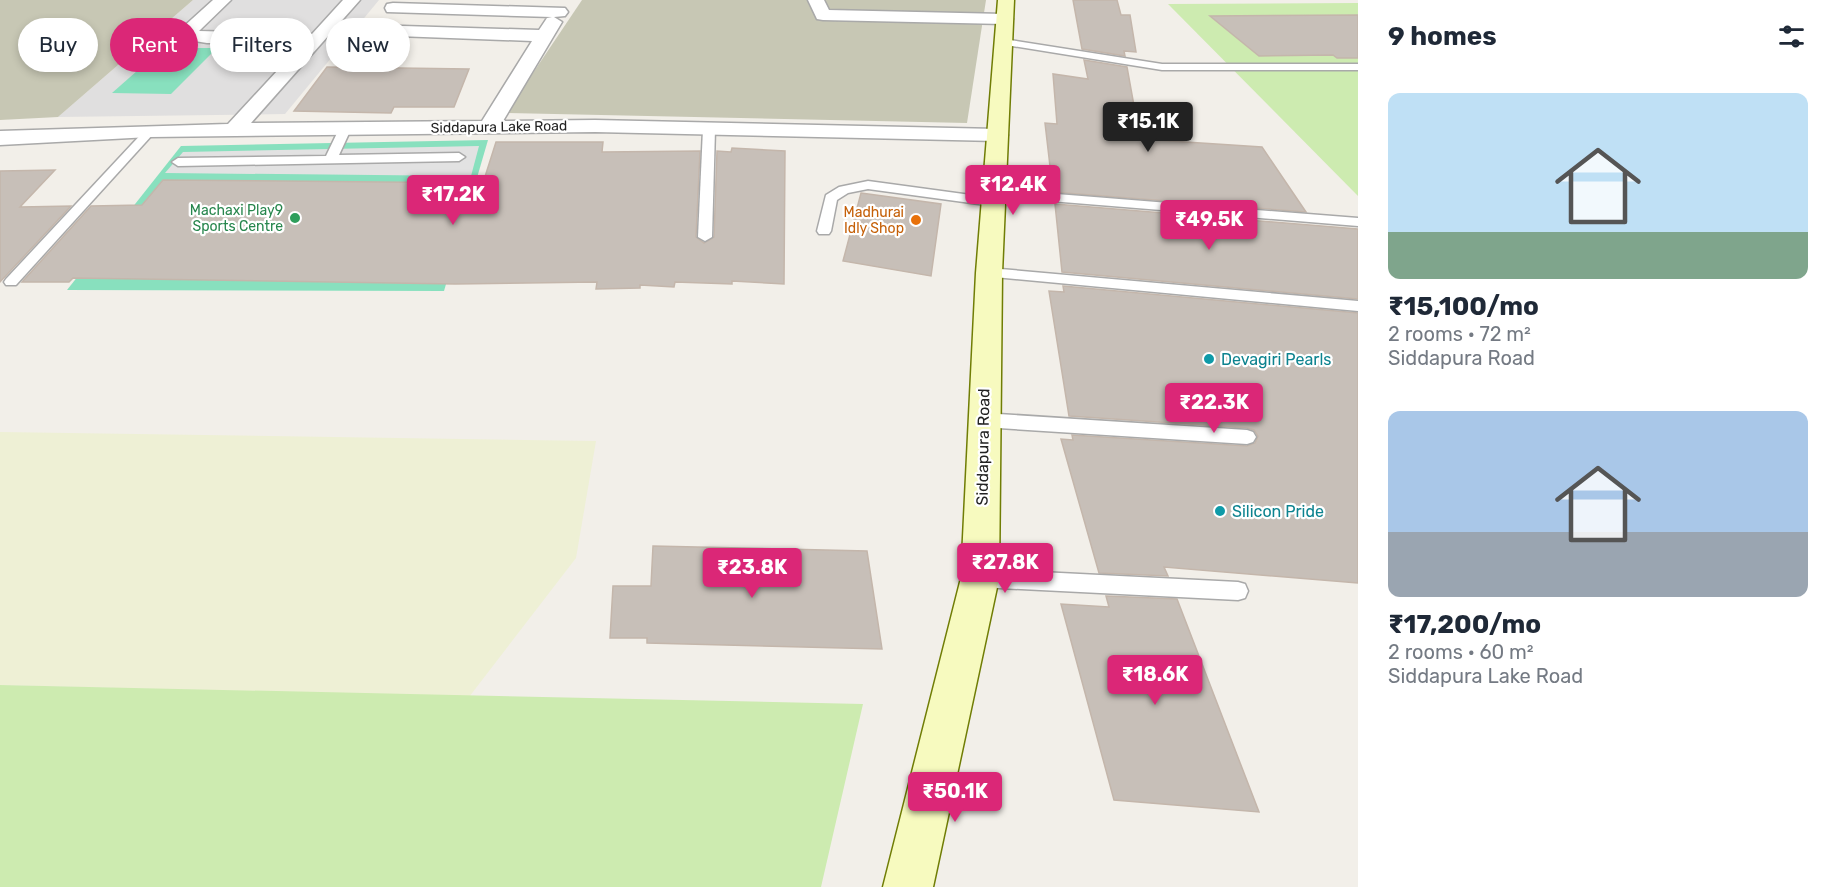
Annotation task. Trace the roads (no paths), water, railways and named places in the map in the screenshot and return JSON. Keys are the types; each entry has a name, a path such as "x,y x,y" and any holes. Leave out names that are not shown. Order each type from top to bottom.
{"street":[{"path":"223,0 188,35 207,38 317,39"},
{"path":"233,131 352,0"},
{"path":"816,0 823,15 1005,20"},
{"path":"392,8 563,6"},
{"path":"488,128 563,6"},
{"name":"Siddapura Road","path":"908,887 980,578 989,273 1005,20"},
{"path":"410,31 544,36"},
{"name":"Siddapura Lake Road","path":"0,138 150,131 488,128 710,129 997,135"}],"lane":[{"path":"1005,20 1162,67 1358,68"},
{"path":"331,159 345,129"},
{"path":"705,237 710,129"},
{"path":"11,282 150,131"},
{"path":"178,162 459,157"},
{"path":"824,231 831,198 856,186 868,185 993,192 1229,200"},
{"path":"993,192 1358,222"},
{"path":"989,273 1358,306"},
{"path":"983,420 1247,437"},
{"path":"980,578 1238,591"}],"place":[{"name":"Machaxi Play9 Sports Centre","path":"295,218"},
{"name":"Madhurai Idly Shop","path":"916,220"},
{"name":"Devagiri Pearls","path":"1209,359"},
{"name":"Silicon Pride","path":"1220,511"}]}
